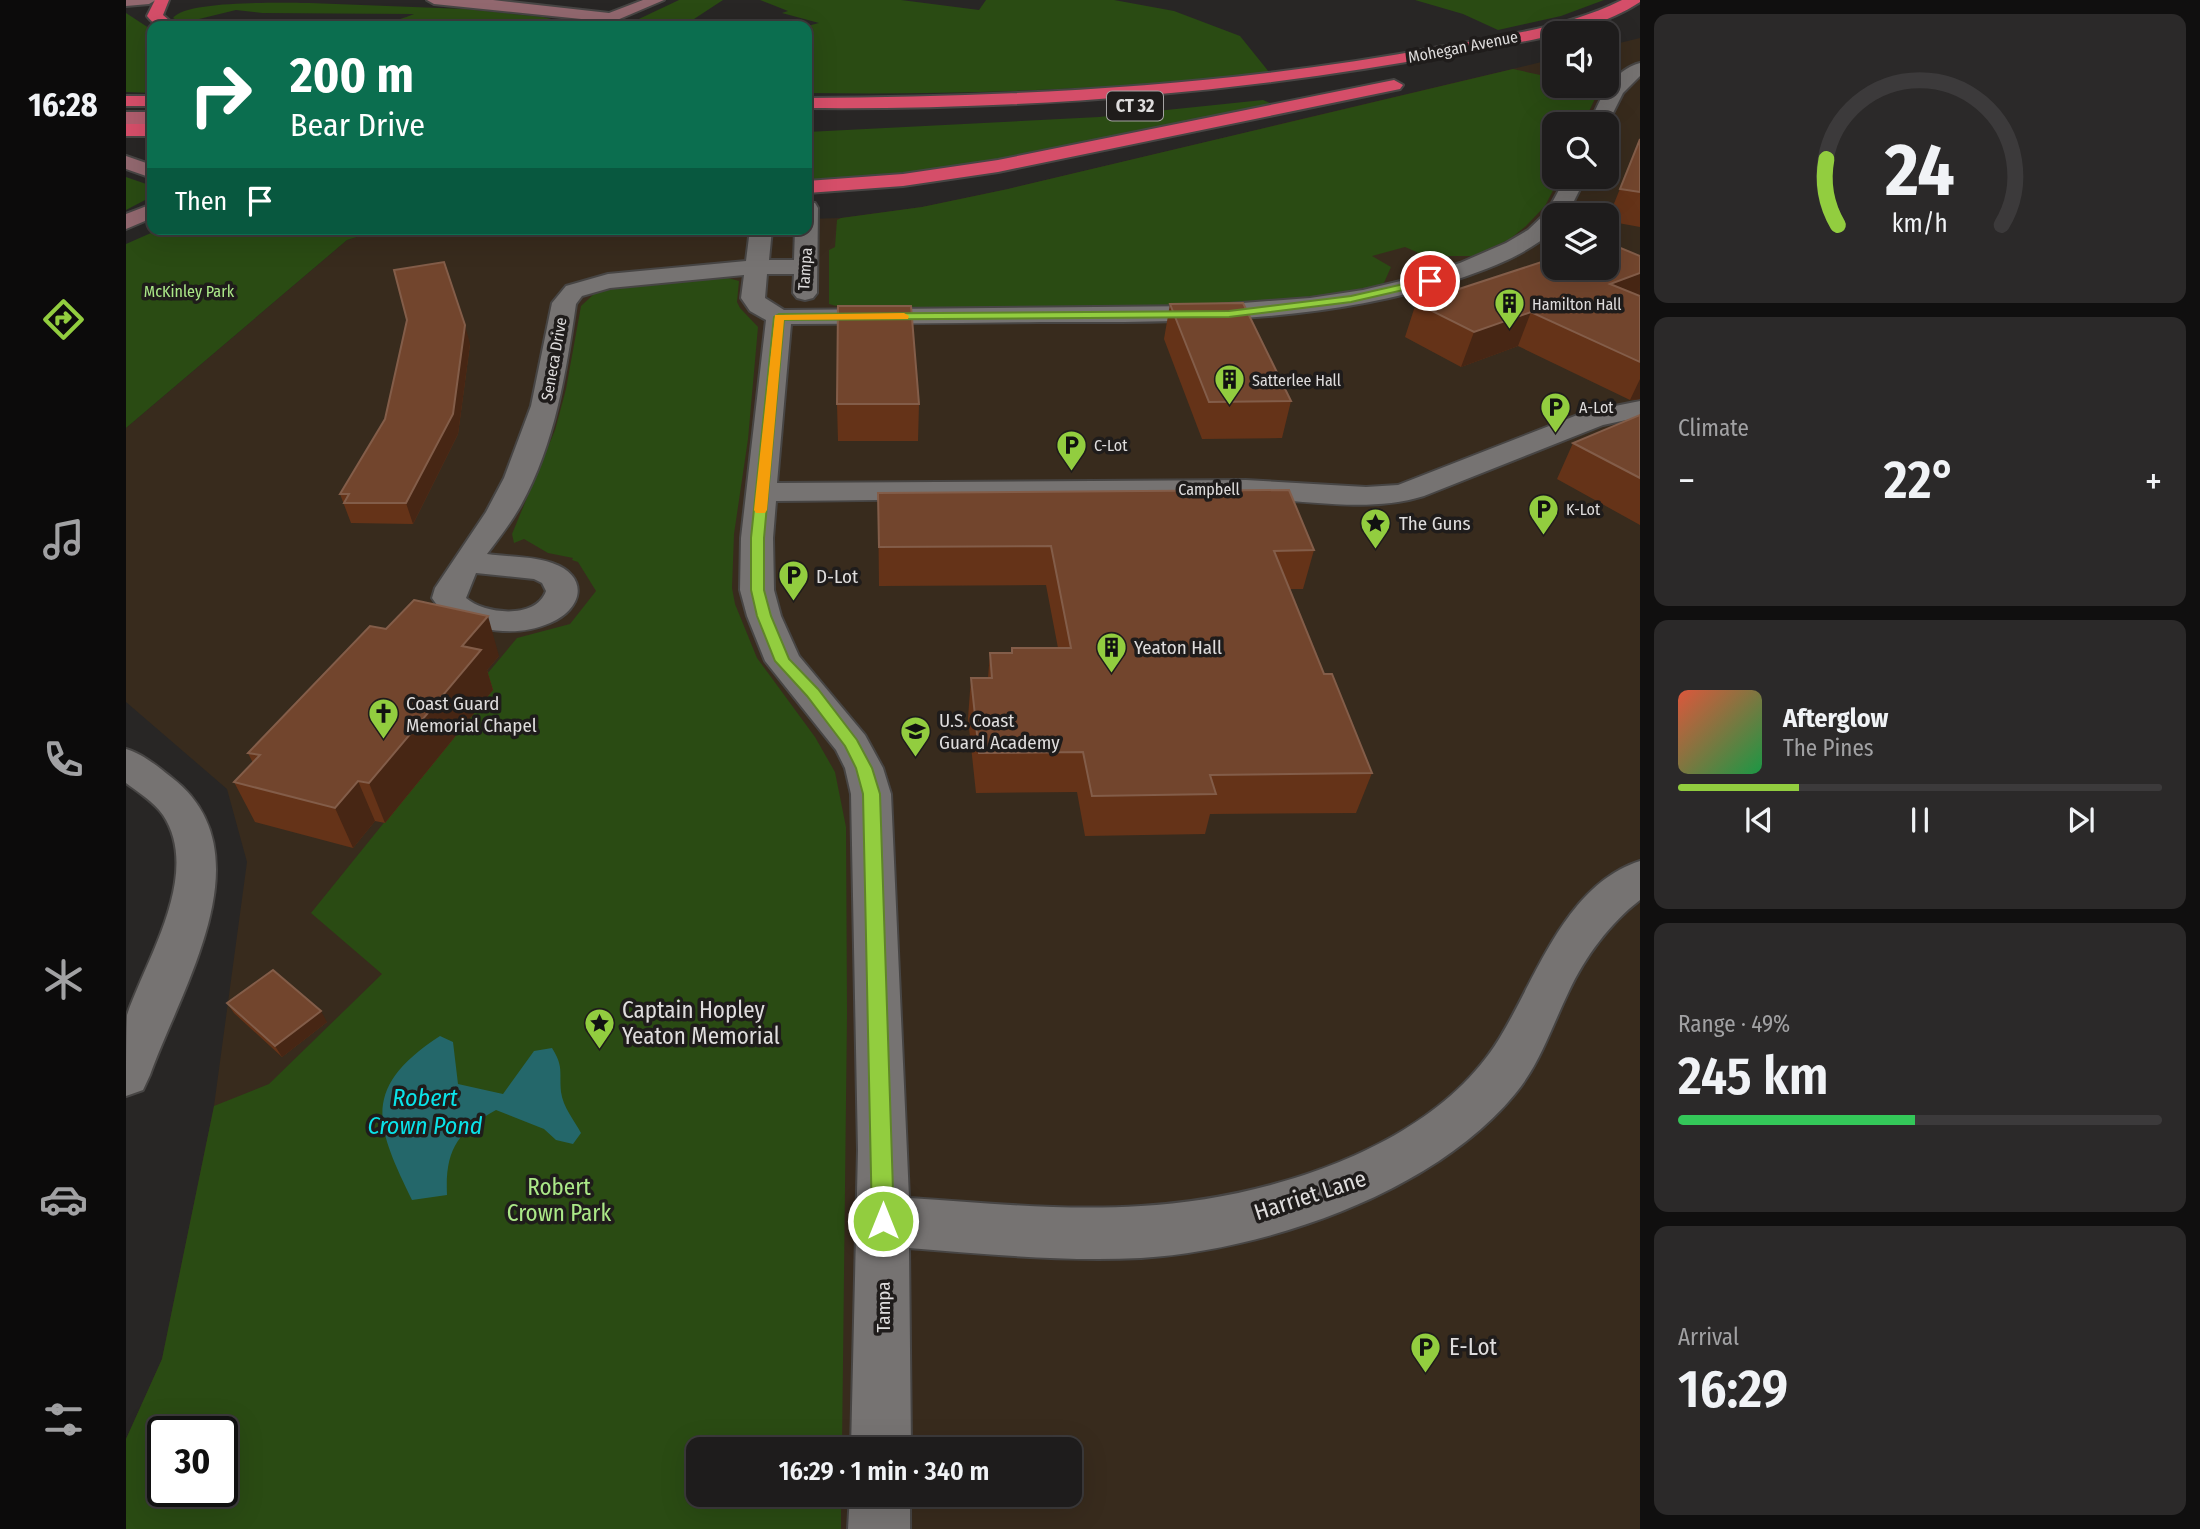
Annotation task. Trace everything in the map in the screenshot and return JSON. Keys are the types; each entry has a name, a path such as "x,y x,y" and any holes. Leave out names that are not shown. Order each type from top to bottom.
{"highway":[{"path":"162,0 155,16 162,21"},
{"name":"Mohegan Avenue","path":"812,103 1074,95 1215,84 1330,70 1411,58 1530,33 1600,14 1634,0"},
{"path":"1619,25 1625,23"},
{"name":"Mohegan Avenue","path":"812,119 981,115 1149,104 1334,84 1454,66 1542,46"},
{"path":"812,187 903,180 998,166 1418,79"},
{"path":"126,101 147,101"},
{"path":"126,131 147,130"}],"main road":[{"path":"126,1 149,0"},
{"path":"434,0 525,7 609,18"},
{"path":"602,21 657,0"},
{"path":"126,118 147,118"},
{"path":"126,162 147,170"},
{"path":"126,222 147,212"}],"street":[{"path":"1605,112 1615,90 1628,75 1640,68"},
{"path":"760,235 753,298 759,306 779,317 1229,314 1304,307 1395,290 1459,272 1519,246 1542,227"},
{"name":"Tampa","path":"807,235 804,297 792,311 779,317 756,560 757,590 764,616 783,661 852,744 864,768 872,794 883,1221 881,1437"},
{"name":"Seneca Drive","path":"468,562 506,503 533,444 547,405 564,303 568,297 582,287 608,281 757,267 806,267"},
{"name":"Campbell","path":"762,492 1246,488 1387,495 1413,490 1595,418 1640,409"},
{"path":"126,763 183,813 194,839 197,867 189,920 126,1075"},
{"name":"Harriet Lane","path":"883,1221 1053,1233 1142,1232 1222,1222 1325,1194 1371,1176 1409,1156 1440,1135 1500,1077 1513,1058 1556,971 1607,904 1640,877"},
{"path":"879,1529 880,1507"}],"shaded area":[{"name":"U.S. Coast Guard Academy","path":"1640,38 1640,1529 126,1529 126,1439 162,1359 214,1106 247,862 227,789 126,702 126,428 347,240 364,235 812,235 812,219 841,218 922,207 1542,62 1542,98 1619,98 1619,43"}],"green space":[{"path":"679,0 723,0 694,19 709,21 635,21"},
{"path":"760,0 901,0 979,10 986,0 1114,0 1174,11 1240,36 1269,72 1038,90 812,93 812,25 819,23 782,13 788,11"},
{"path":"1415,0 1604,0 1561,16 1498,30 1463,14"},
{"path":"259,3 465,9 560,21 392,21 414,14 262,13 236,10 199,19 204,21 178,21 173,18 197,8"},
{"path":"126,13 147,27 147,93 126,92"},
{"path":"1513,69 1542,75 1542,98 1595,98 1589,112 1542,112 1542,189 1554,189 1547,203 1542,203 1542,209 1526,226 1510,239 1474,256 1426,256 1405,247 1372,256 1391,267 1383,285 1282,302 1220,306 851,310 829,304 829,250 835,247 837,220 922,207"},
{"path":"1263,100 1270,103 1265,105 1269,108 1039,154 923,173 812,185 812,132 1099,117"},
{"path":"126,177 147,184 147,199 126,210"},
{"name":"McKinley Park","path":"147,235 364,235 347,240 126,428 126,244"},
{"name":"Robert Crown Park","path":"721,276 739,281 737,302 758,327 748,439 734,534 732,588 735,604 757,658 815,737 835,772 846,827 847,1014 842,1437 686,1437 686,1507 841,1507 841,1529 126,1529 126,1439 162,1359 214,1106 269,1084 382,974 311,913 492,689 477,686 517,638 570,624 596,591 573,558 548,553 524,539 514,543 512,534 555,430 566,389 581,306 595,293"}],"water":[{"name":"Robert Crown Pond","path":"440,1036 453,1042 458,1084 503,1094 534,1051 552,1048 560,1065 562,1098 581,1133 573,1144 556,1140 544,1129 496,1110 472,1126 456,1144 448,1166 447,1195 412,1200 390,1150 382,1110 386,1091 397,1073 414,1055"}],"building":[{"path":"1640,139 1640,192 1620,189"},
{"path":"1619,247 1640,256 1640,273 1610,284 1640,296 1640,362 1531,312 1474,332 1416,303 1542,262 1542,280 1619,280"},
{"path":"444,262 465,325 453,414 406,503 344,503 349,494 340,494 385,419 407,320 394,270"},
{"path":"1243,303 1291,401 1209,402 1170,304"},
{"path":"838,306 911,306 919,404 837,404"},
{"path":"1640,415 1640,478 1573,443"},
{"name":"Yeaton Hall","path":"1289,490 1314,550 1274,551 1324,674 1332,674 1372,773 1210,775 1216,794 1092,796 1083,752 979,753 971,678 992,678 990,653 1012,653 1012,648 1071,648 1051,546 879,547 878,493"},
{"path":"414,600 488,616 462,646 481,650 369,783 358,781 335,808 234,782 260,755 248,753 370,626 386,629"},
{"path":"273,970 321,1011 275,1046 227,1003"}],"slow traffic":[{"path":"760,510 779,317 904,316"}],"place":[{"name":"Hamilton Hall","path":"1509,331"},
{"name":"Satterlee Hall","path":"1229,407"},
{"name":"A-Lot","path":"1556,434"},
{"name":"C-Lot","path":"1071,472"},
{"name":"K-Lot","path":"1543,536"},
{"name":"The Guns","path":"1376,550"},
{"name":"D-Lot","path":"793,603"},
{"name":"Yeaton Hall","path":"1111,674"},
{"name":"Coast Guard Memorial Chapel","path":"383,741"},
{"name":"U.S. Coast Guard Academy","path":"916,758"},
{"name":"Captain Hopley Yeaton Memorial","path":"599,1050"},
{"name":"E-Lot","path":"1426,1374"}],"route":[{"path":"883,1221 872,794 864,768 852,744 783,661 764,616 757,590 757,538 779,317 1229,314 1304,307 1430,281"}]}
